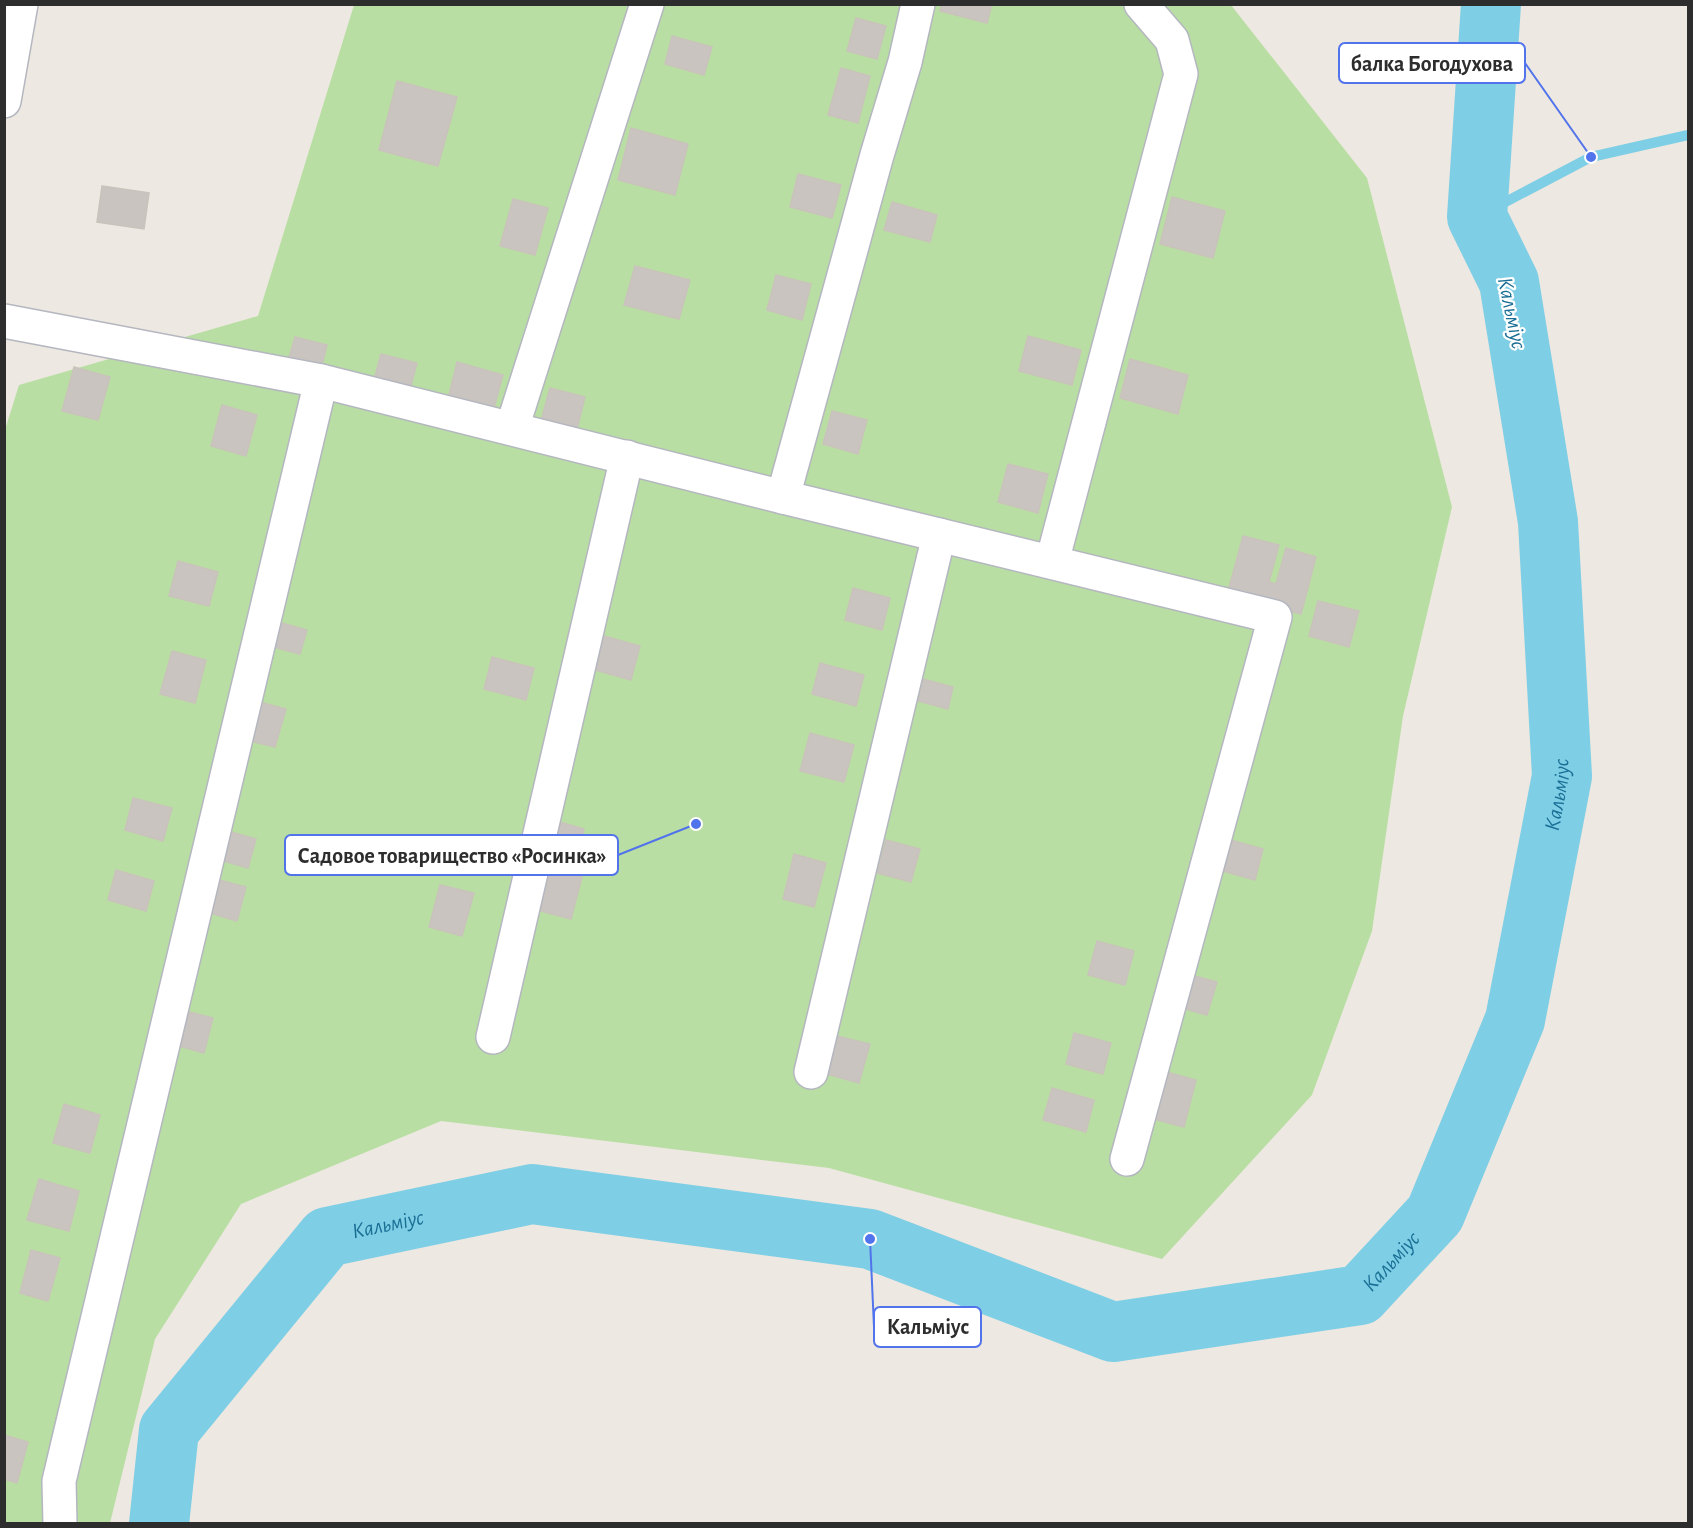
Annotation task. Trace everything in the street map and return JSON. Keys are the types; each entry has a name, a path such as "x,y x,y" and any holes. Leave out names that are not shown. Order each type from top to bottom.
{"street":[{"path":"4,101 21,4"},
{"path":"512,428 647,4"},
{"path":"783,497 877,155 905,62 918,4"},
{"path":"1052,562 1181,74 1172,40 1141,4"},
{"path":"4,321 321,381 1275,617 1127,1159"},
{"path":"60,1524 59,1481 321,381"},
{"path":"493,1037 627,457"},
{"path":"811,1072 939,535"}],"green space":[{"path":"354,5 1231,5 1367,178 1452,507 1403,716 1372,931 1312,1095 1162,1259 829,1168 441,1121 241,1204 155,1339 110,1523 5,1523 4,433 19,385 258,316"}],"building":[{"path":"942,4 992,4 987,23 940,11"},
{"path":"856,18 886,26 877,59 847,51"},
{"path":"672,36 712,47 704,75 665,64"},
{"path":"841,68 870,76 858,123 828,115"},
{"path":"397,81 457,97 438,166 379,150"},
{"path":"631,128 688,144 675,195 618,180"},
{"path":"798,174 841,185 832,218 790,207"},
{"path":"102,186 149,193 144,229 97,222"},
{"path":"1172,197 1225,211 1213,258 1160,244"},
{"path":"513,199 548,208 535,255 500,246"},
{"path":"892,202 937,215 930,242 884,230"},
{"path":"635,266 690,280 679,319 624,305"},
{"path":"776,275 811,284 802,320 767,310"},
{"path":"1028,336 1081,350 1072,385 1019,371"},
{"path":"295,337 327,345 319,377 286,368"},
{"path":"381,354 417,363 408,397 372,387"},
{"path":"1130,359 1188,375 1178,414 1120,398"},
{"path":"457,362 503,375 491,419 446,407"},
{"path":"74,367 110,377 98,420 62,411"},
{"path":"550,388 585,397 575,437 539,428"},
{"path":"222,405 257,415 246,456 211,446"},
{"path":"832,411 867,420 858,454 823,444"},
{"path":"1008,464 1048,474 1038,513 998,502"},
{"path":"1243,536 1279,545 1269,582 1276,584 1286,548 1316,557 1301,614 1227,595"},
{"path":"178,561 218,572 209,606 169,596"},
{"path":"853,588 890,598 882,630 845,620"},
{"path":"1318,601 1359,611 1349,647 1309,636"},
{"path":"271,620 307,630 300,654 265,645"},
{"path":"604,636 640,646 631,680 595,670"},
{"path":"172,651 206,660 195,703 160,694"},
{"path":"492,657 534,668 526,700 484,689"},
{"path":"820,663 864,675 856,706 812,694"},
{"path":"923,679 953,687 948,709 918,701"},
{"path":"252,700 286,709 275,747 242,739"},
{"path":"810,733 854,745 844,782 800,771"},
{"path":"133,798 172,808 163,841 125,830"},
{"path":"553,820 584,829 577,858 545,850"},
{"path":"221,829 256,839 248,868 213,858"},
{"path":"1220,837 1263,849 1255,880 1212,868"},
{"path":"886,840 920,849 911,882 877,873"},
{"path":"794,854 826,863 814,907 783,899"},
{"path":"541,866 582,877 571,919 529,908"},
{"path":"116,870 154,881 146,911 108,900"},
{"path":"212,878 246,887 237,921 203,911"},
{"path":"440,885 474,893 462,936 429,927"},
{"path":"1097,941 1134,951 1125,985 1088,975"},
{"path":"1184,973 1217,982 1207,1015 1174,1006"},
{"path":"178,1009 213,1018 204,1053 168,1043"},
{"path":"1074,1033 1111,1043 1103,1074 1066,1064"},
{"path":"833,1035 870,1044 859,1083 823,1073"},
{"path":"1159,1070 1196,1080 1184,1127 1146,1117"},
{"path":"1052,1088 1094,1100 1086,1132 1043,1120"},
{"path":"64,1104 100,1115 90,1153 53,1143"},
{"path":"39,1179 79,1191 69,1231 27,1220"},
{"path":"31,1250 60,1258 48,1301 20,1293"},
{"path":"4,1435 28,1442 17,1483 4,1479"}],"waterway":[{"name":"Кальміус","path":"159,1524 169,1430 327,1237 532,1194 870,1239 1113,1332 1360,1295 1435,1214 1515,1020 1562,776 1548,522 1509,282 1477,217 1491,4"},
{"path":"1477,217 1591,157 1688,135"}],"place":[{"name":"балка Богодухова","path":"1591,157"},
{"name":"Садовое товарищество «Росинка»","path":"696,824"},
{"name":"Кальміус","path":"870,1239"}]}
